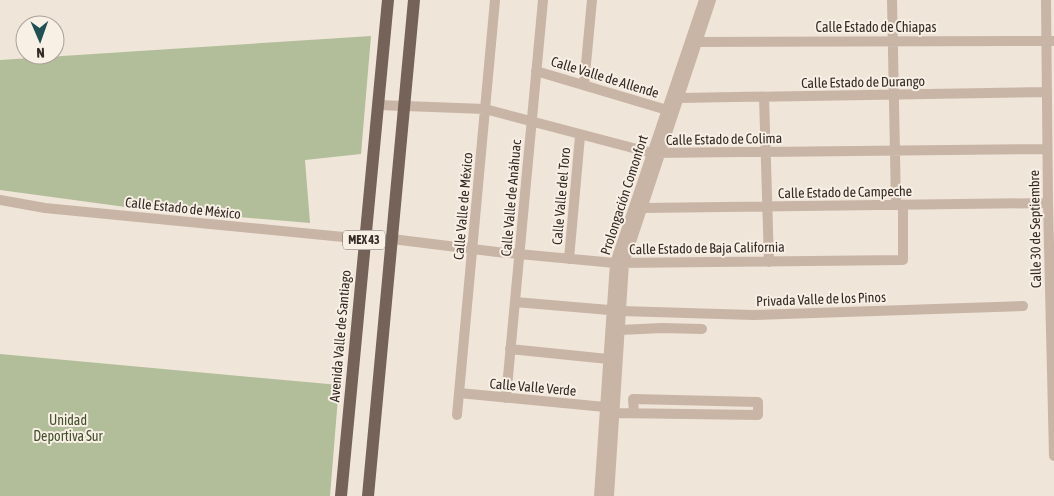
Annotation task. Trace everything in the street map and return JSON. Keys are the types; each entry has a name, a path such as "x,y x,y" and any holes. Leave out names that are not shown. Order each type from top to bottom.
{"main road":[{"name":"Avenida Valle de Santiago","path":"341,496 388,0"},
{"name":"MEX 43","path":"368,496 414,0"}],"street":[{"name":"Calle Valle de México","path":"458,415 495,0"},
{"name":"Calle Valle de Anáhuac","path":"506,398 543,0"},
{"path":"584,85 592,0"},
{"name":"Prolongación Comonfort","path":"620,263 642,208 667,110 704,0"},
{"name":"Prolongación Comonfort","path":"599,496 608,360 616,311 620,263 656,153 679,98 711,0"},
{"path":"892,0 895,151 899,205"},
{"name":"Calle 30 de Septiembre","path":"1046,0 1051,40 1047,92 1047,149 1054,456"},
{"name":"Calle Estado de Chiapas","path":"698,42 1051,40"},
{"name":"Calle Valle de Allende","path":"536,71 667,110"},
{"name":"Calle Estado de Durango","path":"679,98 1047,92"},
{"path":"764,97 769,262"},
{"name":"Calle Estado de Colima","path":"378,106 485,108 580,136 656,153 1047,149"},
{"name":"Calle Valle del Toro","path":"569,259 580,136"},
{"name":"Calle Estado de México","path":"0,200 45,208 364,239"},
{"name":"Calle Estado de Campeche","path":"642,208 768,208 1048,203"},
{"name":"Calle Estado de Baja California","path":"392,239 519,255 620,263 903,260 899,205"},
{"name":"Privada Valle de los Pinos","path":"515,302 616,311 798,315 1023,306"},
{"name":"Prolongación Comonfort","path":"609,496 620,330 616,311"},
{"path":"620,330 702,329"},
{"path":"510,349 608,360"},
{"name":"Calle Valle Verde","path":"460,393 604,407"},
{"path":"615,413 758,415 758,402 633,399 634,413"},
{"path":"706,400 706,414"}],"green space":[{"path":"371,36 361,154 305,160 310,223 133,208 0,190 0,60 15,59 15,65 65,65 65,56"},
{"name":"Unidad Deportiva Sur","path":"0,354 339,385 330,496 0,496"}]}
